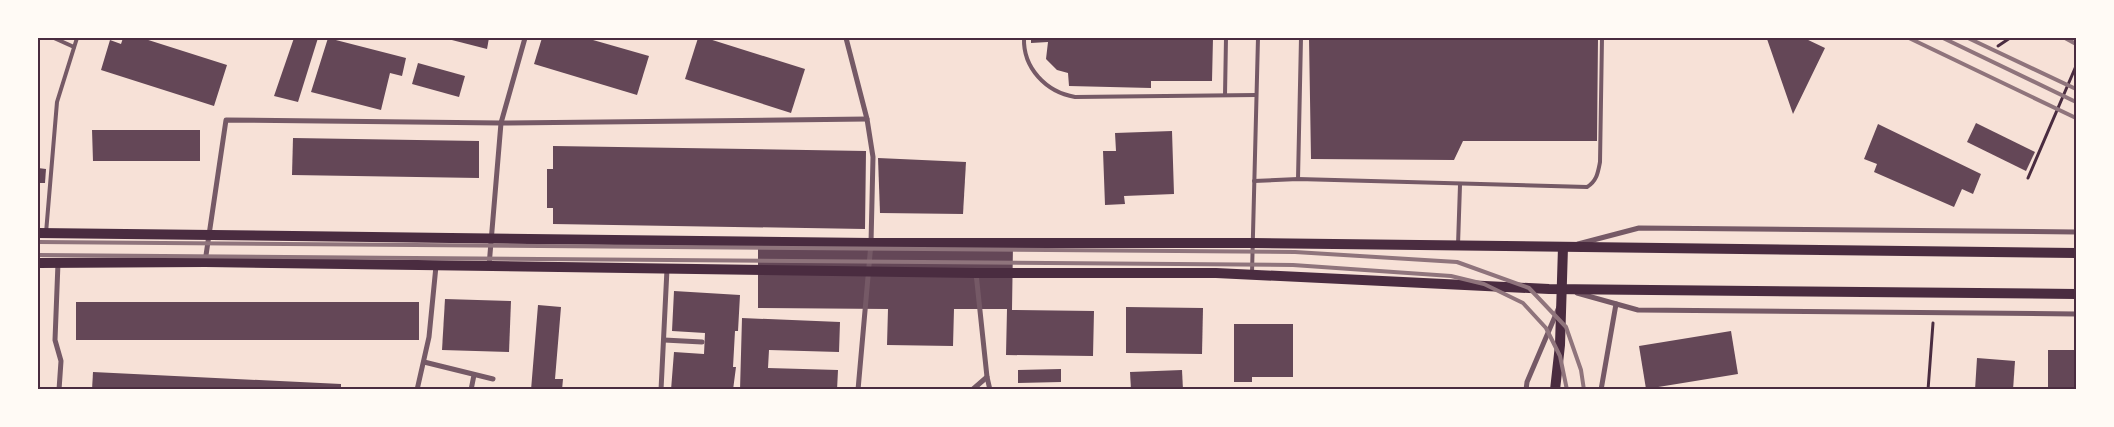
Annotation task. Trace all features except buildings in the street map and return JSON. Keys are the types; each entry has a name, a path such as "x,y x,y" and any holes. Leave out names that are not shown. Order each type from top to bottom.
{"main road":[{"path":"42,233 871,243 1252,243 2076,252"},
{"path":"1555,390 1560,345 1562,247"},
{"path":"38,263 205,262 869,272 1252,273 1562,289 2076,294"}],"street":[{"path":"489,266 501,122 525,38"},
{"path":"846,38 867,119 873,157 871,243 858,390"},
{"path":"205,262 226,120 501,122 867,119"},
{"path":"1562,247 1639,228 2076,232"},
{"path":"58,263 55,340 61,361 59,390"},
{"path":"417,390 429,337 436,266"},
{"path":"661,390 667,269"},
{"path":"976,273 986,377 990,390"},
{"path":"1562,289 1638,310 2076,314"},
{"path":"1526,390 1527,382 1561,302"},
{"path":"1601,390 1616,304"},
{"path":"664,340 702,342"},
{"path":"424,362 493,379"},
{"path":"471,390 474,374"},
{"path":"972,390 986,377"}],"lane":[{"path":"54,38 74,47"},
{"path":"42,233 57,102 77,38"},
{"path":"1024,38 1028,60 1034,73 1041,81 1064,95 1075,97 1256,94"},
{"path":"1225,95 1226,38"},
{"path":"1252,273 1258,38"},
{"path":"1298,179 1301,38"},
{"path":"1254,181 1298,179 1579,188 1592,184 1597,176 1600,162 1602,38"},
{"path":"1458,246 1460,184"}],"path":[{"path":"1998,46 2010,38"},
{"path":"2028,178 2076,66"},
{"path":"1928,390 1934,313"}],"railway":[{"path":"1909,38 2076,118"},
{"path":"1943,38 2076,102"},
{"path":"1968,38 2076,89"},
{"path":"2065,38 2076,44"},
{"path":"38,242 1295,252 1457,262 1529,288 1566,327 1581,370 1584,390"},
{"path":"38,255 1293,265 1451,276 1484,284 1523,303 1546,328 1560,356 1567,390"}]}
